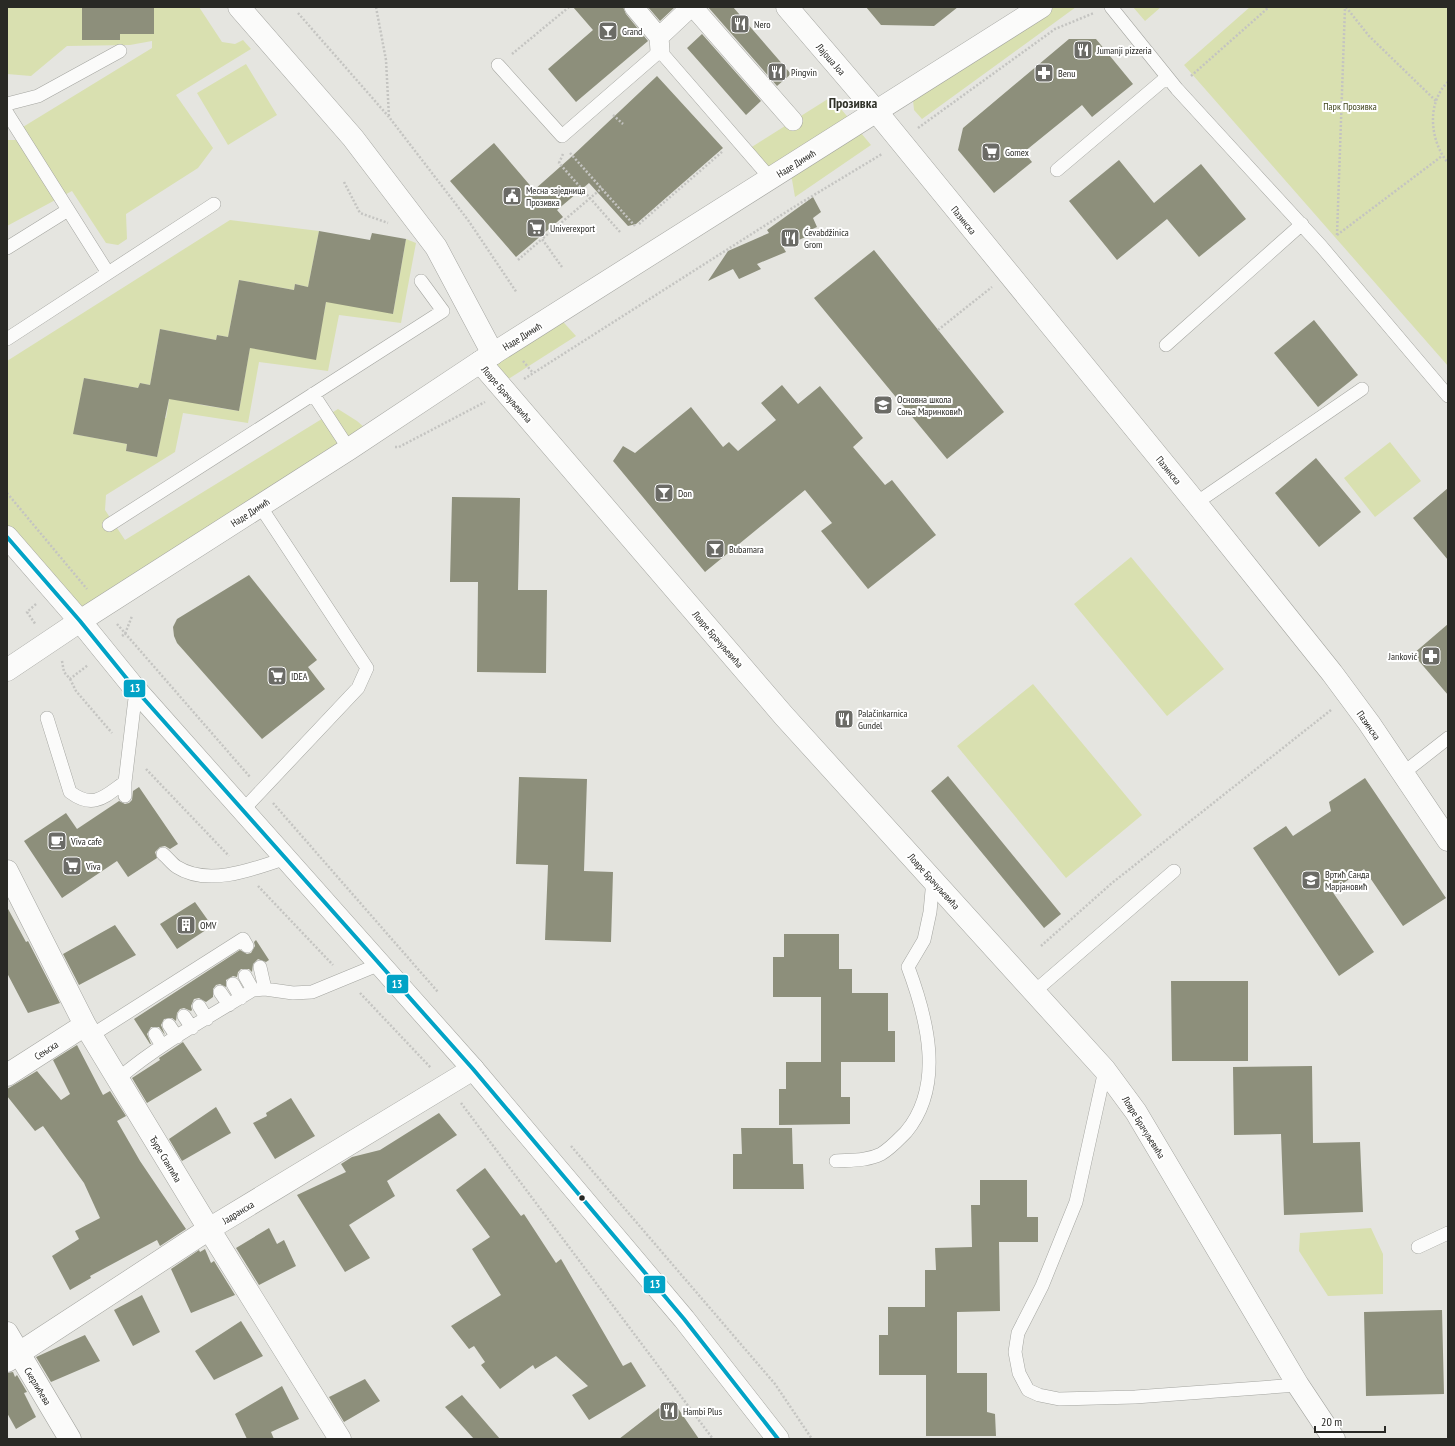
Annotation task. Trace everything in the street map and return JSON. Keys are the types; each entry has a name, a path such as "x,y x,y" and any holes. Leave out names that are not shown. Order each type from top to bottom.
{"street":[{"name":"Ловре Брачуљевића","path":"240,7 353,138 436,246 487,358 505,391 784,716 1035,991 1105,1070 1136,1112 1298,1385 1334,1439"},
{"path":"634,7 659,44 692,7 793,120"},
{"name":"Лајоша Јоа","path":"787,7 876,111"},
{"name":"Наде Димић","path":"7,670 80,621 349,449 487,358 772,179 876,111 1041,7"},
{"name":"Пазинска","path":"876,111 1196,503 1332,673 1369,723 1448,840"},
{"path":"7,537 80,621 136,690 473,1069 684,1319 778,1439"},
{"name":"Ђуре Стантића","path":"7,871 88,1030 209,1229 340,1439"},
{"name":"Сењска","path":"7,1075 88,1030"},
{"name":"Јадранска","path":"13,1357 209,1229 473,1069"},
{"name":"Скерлићева","path":"7,1333 13,1357 70,1439"}],"lane":[{"path":"1106,8 1177,89 1302,224 1448,396"},
{"path":"498,66 562,136 659,44 772,179"},
{"path":"7,104 38,96 120,52"},
{"path":"1057,170 1167,77"},
{"path":"7,113 108,273"},
{"path":"7,339 214,204"},
{"path":"7,248 68,210"},
{"path":"1166,345 1302,224"},
{"path":"108,525 443,311 421,281"},
{"path":"1196,503 1362,389"},
{"path":"313,394 349,449"},
{"path":"243,810 358,688 367,668 260,506"},
{"path":"125,796 125,782 136,690"},
{"path":"47,718 70,792 80,799 89,802 99,800 125,782"},
{"path":"1402,774 1448,738"},
{"path":"163,854 176,867 209,876 243,870 286,858"},
{"path":"1035,991 1174,871"},
{"path":"836,1161 865,1159 880,1154 895,1144 912,1124 926,1096 929,1071 927,1030 921,1003 908,967 924,940 930,912 933,880"},
{"path":"88,1030 139,1010 229,952 243,939 247,946"},
{"path":"118,1080 138,1062 176,1037 241,998 259,990 293,993 312,992 380,964"},
{"path":"259,990 260,967"},
{"path":"245,976 259,990"},
{"path":"233,984 241,998"},
{"path":"220,992 229,1005"},
{"path":"199,1006 207,1019"},
{"path":"184,1016 192,1028"},
{"path":"169,1025 176,1037"},
{"path":"155,1034 162,1046"},
{"path":"1105,1070 1076,1202 1042,1286 1018,1333 1015,1352 1019,1373 1028,1390 1039,1395 1066,1398 1135,1397 1298,1385"},
{"path":"1418,1247 1448,1233"}],"path":[{"path":"376,7 386,60 389,117"},
{"path":"498,66 569,7"},
{"path":"1177,89 1269,7"},
{"path":"1346,7 1369,36 1436,101"},
{"path":"1337,234 1346,7"},
{"path":"393,448 399,447 505,391 794,207 880,156 1055,29 1106,8"},
{"path":"298,13 389,117 468,220 517,293"},
{"path":"1448,82 1436,101 1433,115 1433,129 1436,143 1442,156 1448,163"},
{"path":"607,119 618,109"},
{"path":"612,114 623,124"},
{"path":"575,148 570,153 563,155 559,163 620,232"},
{"path":"639,224 687,180 726,148"},
{"path":"570,153 635,226"},
{"path":"1321,246 1442,156"},
{"path":"344,182 360,213 394,226"},
{"path":"518,260 602,188"},
{"path":"542,239 562,267"},
{"path":"938,330 1008,274"},
{"path":"7,493 102,607"},
{"path":"125,634 133,613"},
{"path":"70,679 76,691 129,751 447,1085 713,1439"},
{"path":"1041,946 1124,873 1336,706"},
{"path":"398,946 440,994"},
{"path":"569,1144 775,1384 812,1439"}],"green space":[{"path":"7,7 82,7 82,40 120,40 120,34 154,7 199,7 222,42 235,44 243,40 251,49 176,95 213,148 198,168 126,214 127,239 118,245 106,243 72,191 7,226 7,140 24,140 18,130 152,48 152,41 130,45 67,46 31,76 7,74"},
{"path":"1055,7 1076,7 922,119 914,110 913,100"},
{"path":"1133,7 1161,7 1145,21"},
{"name":"Парк Прозивка","path":"1250,7 1448,7 1448,366 1184,65"},
{"path":"246,64 277,115 228,145 197,93"},
{"path":"831,97 871,145 795,197 790,168 771,179 747,150"},
{"path":"230,220 319,231 308,287 295,284 294,290 239,280 228,337 217,335 216,340 160,329 150,385 140,383 138,388 84,378 74,434 127,444 126,451 157,457 162,432 158,417 166,418 170,393 202,405 239,411 251,341 323,318 328,293 393,314 406,239 416,243 401,323 339,315 328,371 259,362 248,423 183,413 175,452 106,495 105,510 125,540 338,409 357,421 372,434 80,621 7,537 7,361"},
{"path":"556,314 576,336 499,385 480,362"},
{"path":"1390,442 1421,481 1375,517 1344,478"},
{"path":"1131,557 1224,669 1167,716 1074,604"},
{"path":"1033,684 1142,815 1066,878 957,746"},
{"path":"1371,1228 1383,1254 1383,1294 1328,1296 1299,1251 1300,1233"}],"building":[{"path":"82,7 154,7 154,34 120,34 120,40 82,40"},
{"path":"573,7 623,7 626,14 648,41 576,102 548,69 593,30"},
{"path":"648,7 675,7 660,21"},
{"path":"708,7 733,7 791,74 777,86"},
{"path":"866,7 958,7 934,26 881,25"},
{"path":"702,34 761,101 746,115 687,48"},
{"path":"1069,39 1096,39 1133,84 1092,117 1082,105 1024,152 1032,162 994,193 958,150 963,128"},
{"path":"657,76 723,148 636,224 628,226 589,183 557,210 563,217 516,257 450,181 494,143 534,190"},
{"path":"1119,160 1154,203 1201,164 1246,219 1199,257 1167,219 1117,260 1069,201"},
{"path":"813,197 821,212 813,218 817,227 808,231 810,235 783,247 786,252 757,264 761,269 739,279 733,269 708,281 728,251 769,233 767,230"},
{"path":"319,231 370,240 372,233 406,239 393,314 326,302 316,360 250,348 239,411 169,399 157,457 126,451 127,444 73,434 84,378 138,388 140,383 150,385 160,329 216,340 217,335 228,337 239,280 294,290 295,284 308,287"},
{"path":"874,250 1004,412 947,459 814,298"},
{"path":"1314,320 1358,375 1318,407 1274,353"},
{"path":"782,385 798,404 820,386 863,438 853,447 885,485 892,480 936,535 868,589 821,531 832,523 805,490 705,572 613,461 623,446 635,453 691,407 723,447 729,442 738,451 776,420 761,403"},
{"path":"1316,458 1361,512 1319,547 1275,493"},
{"path":"1448,488 1448,560 1413,518"},
{"path":"452,497 520,498 518,590 547,590 546,673 477,672 478,582 450,582"},
{"path":"249,575 317,660 308,667 325,689 262,739 177,643 174,636 173,627 177,619"},
{"path":"1448,624 1448,695 1413,654"},
{"path":"948,776 1061,914 1044,928 931,791"},
{"path":"519,777 587,779 584,871 613,872 611,942 545,940 548,865 516,864"},
{"name":"Вртић Санда Марјановић","path":"1365,778 1446,898 1403,926 1364,869 1332,891 1374,952 1339,976 1253,848 1286,826 1293,836 1331,811 1329,802"},
{"path":"139,787 178,844 170,849 165,846 160,847 155,852 157,858 128,877 117,861 62,898 24,841 66,813 77,829 119,801 125,804 129,803 132,800 133,791"},
{"name":"OMV","path":"195,902 212,926 177,949 160,924"},
{"path":"7,907 26,942 28,941 60,1003 28,1013 7,973"},
{"path":"115,925 136,955 79,985 63,954"},
{"path":"784,934 839,934 839,969 852,969 852,993 888,993 888,1031 895,1031 895,1062 841,1062 841,1097 850,1097 850,1124 779,1125 779,1089 786,1089 786,1062 821,1062 821,997 773,997 773,957 784,957"},
{"path":"256,940 269,960 266,962 258,959 253,964 252,972 249,969 241,969 238,972 237,977 233,976 226,980 226,987 220,984 216,985 213,989 213,997 206,1002 199,998 194,999 191,1006 192,1010 191,1011 184,1008 180,1009 177,1013 176,1021 172,1018 164,1019 161,1025 165,1035 159,1027 151,1027 147,1034 150,1044 134,1019 240,950 247,954 251,953 255,946 254,942"},
{"path":"1171,981 1248,981 1248,1061 1172,1061"},
{"path":"183,1042 202,1070 147,1103 132,1078 160,1060 159,1058"},
{"path":"77,1045 103,1095 110,1091 126,1116 117,1121 140,1161 186,1229 160,1246 157,1240 90,1276 91,1278 70,1290 52,1256 79,1239 75,1231 100,1218 84,1183 43,1126 35,1131 7,1096 7,1089 37,1071 61,1100 70,1094 53,1060"},
{"path":"1312,1066 1313,1143 1360,1142 1363,1212 1284,1215 1281,1134 1234,1135 1233,1067"},
{"path":"291,1098 315,1136 275,1159 253,1123 267,1116 266,1113"},
{"path":"216,1107 231,1133 182,1161 169,1139"},
{"path":"439,1113 457,1135 387,1181 395,1196 349,1225 370,1258 345,1272 297,1195 346,1172 341,1164 352,1157 380,1150"},
{"path":"741,1128 792,1128 793,1164 803,1164 804,1189 733,1189 733,1154 742,1154"},
{"path":"485,1168 521,1216 524,1214 556,1263 561,1259 623,1366 631,1362 646,1386 589,1420 572,1395 588,1386 556,1356 535,1369 533,1365 500,1389 481,1365 485,1362 474,1346 469,1349 451,1326 501,1295 472,1249 490,1237 456,1190"},
{"path":"980,1180 1027,1180 1027,1217 1038,1217 1038,1242 999,1242 1000,1311 957,1312 957,1373 987,1373 987,1412 995,1414 996,1436 926,1436 926,1375 879,1375 879,1335 888,1335 888,1307 925,1307 925,1270 936,1270 935,1248 972,1247 971,1205 980,1205"},
{"path":"269,1228 277,1244 284,1240 296,1266 259,1285 236,1248"},
{"path":"205,1249 211,1263 214,1261 235,1295 191,1313 171,1269 199,1250 200,1252"},
{"path":"142,1295 160,1332 133,1346 114,1310"},
{"path":"1442,1310 1444,1394 1366,1396 1364,1312"},
{"path":"241,1321 263,1356 214,1380 195,1351"},
{"path":"85,1335 100,1361 51,1382 36,1357"},
{"path":"13,1372 15,1377 17,1375 27,1392 24,1393 36,1417 16,1429 7,1413 7,1373"},
{"path":"365,1379 380,1401 344,1422 329,1397"},
{"path":"282,1386 299,1419 271,1432 274,1439 247,1439 235,1414"},
{"path":"462,1395 500,1439 474,1439 445,1407"},
{"name":"Hambi Plus","path":"673,1401 699,1439 619,1439 659,1408 660,1409"}],"transit line":[{"name":"13","path":"7,537 80,621 136,690 473,1069 684,1319 778,1439"}],"place":[{"name":"Nero","path":"740,24"},
{"name":"Grand","path":"608,31"},
{"name":"Jumanji pizzeria","path":"1083,50"},
{"name":"Pingvin","path":"777,72"},
{"name":"Benu","path":"1044,73"},
{"name":"Gomex","path":"991,152"},
{"name":"Месна заједница Прозивка","path":"512,196"},
{"name":"Univerexport","path":"536,228"},
{"name":"Ćevabdžinica Grom","path":"790,238"},
{"name":"Основна школа Соња Маринковић","path":"883,405"},
{"name":"Don","path":"664,493"},
{"name":"Bubamara","path":"715,549"},
{"name":"Janković","path":"1431,656"},
{"name":"IDEA","path":"277,676"},
{"name":"Palačinkarnica Gundel","path":"844,719"},
{"name":"Viva cafe","path":"57,841"},
{"name":"Viva","path":"72,866"},
{"name":"Вртић Санда Марјановић","path":"1311,880"},
{"name":"OMV","path":"186,925"},
{"name":"Hambi Plus","path":"669,1411"}],"district":[{"name":"Прозивка","path":"853,103"}]}
